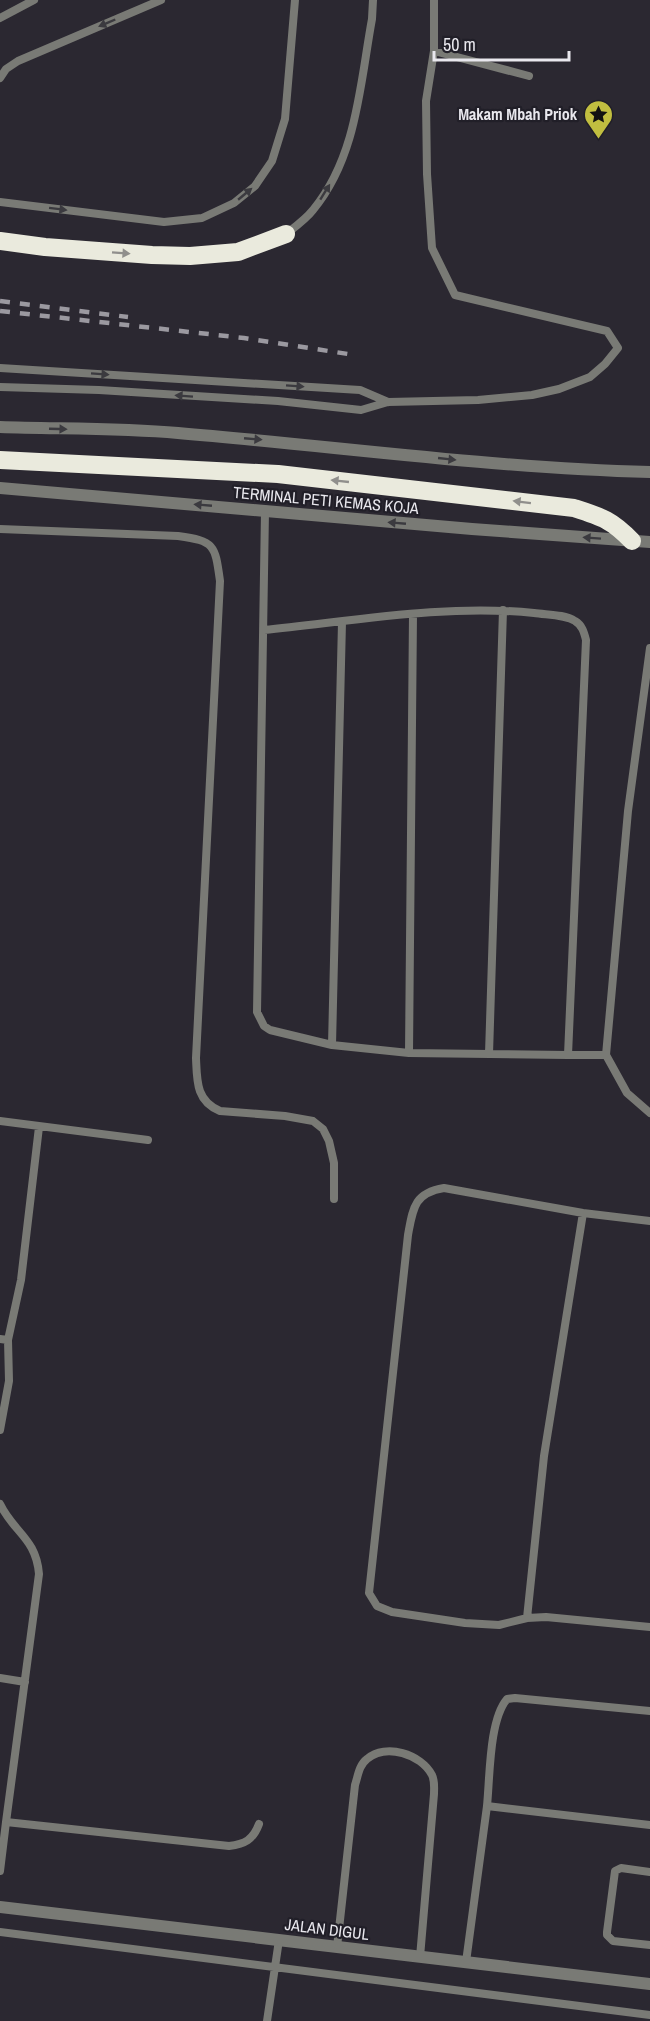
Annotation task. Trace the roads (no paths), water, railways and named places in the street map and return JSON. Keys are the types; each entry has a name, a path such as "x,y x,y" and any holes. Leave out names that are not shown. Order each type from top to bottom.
{"highway":[{"path":"0,241 45,247 190,256 238,252 286,234"},
{"path":"0,460 278,474 574,508 616,524 641,542"}],"street":[{"path":"0,427 174,432 488,464 650,472"},
{"name":"TERMINAL PETI KEMAS KOJA","path":"0,489 641,542"},
{"name":"JALAN DIGUL","path":"0,1907 650,1984"}],"lane":[{"path":"0,18 34,0"},
{"path":"0,78 6,69 18,61 161,0"},
{"path":"0,202 164,222 202,218 234,203 255,186 272,161 285,119 295,0"},
{"path":"286,234 312,212 328,189 351,138 372,19 373,0"},
{"path":"0,387 278,401 361,410 388,402 478,400 532,395 559,389 590,377 605,364 618,348 607,331 455,295 432,248 427,174 426,100 434,51 434,0"},
{"path":"434,51 529,76"},
{"path":"0,368 360,390 388,402"},
{"path":"78,390 79,372"},
{"path":"265,511 257,1012 264,1026 270,1030 332,1045 409,1053 606,1055"},
{"path":"0,529 178,536 198,539 210,544 216,554 219,580 196,1058 197,1084 202,1097 210,1107 220,1111 285,1116 313,1121 323,1129 329,1141 334,1163 334,1199"},
{"path":"264,630 412,614 503,610 573,619 584,630 586,640 568,1055"},
{"path":"489,1054 503,610"},
{"path":"409,1053 412,614"},
{"path":"332,1045 342,622"},
{"path":"650,648 628,811 606,1055 627,1093 650,1113"},
{"path":"0,1121 148,1140"},
{"path":"0,1430 9,1381 4,1340 21,1280 39,1126"},
{"path":"650,1221 583,1213 444,1188 431,1190 421,1196 415,1204 408,1235 369,1593 377,1606 392,1612 489,1626 508,1624 526,1618 546,1617 650,1627"},
{"path":"526,1618 544,1456 583,1213"},
{"path":"0,1504 12,1523 26,1538 38,1560 37,1599 0,1872"},
{"path":"0,1678 25,1682"},
{"path":"466,1962 487,1806 495,1724 500,1708 507,1699 515,1698 650,1711"},
{"path":"337,1947 355,1785 365,1760 376,1753 389,1752 411,1755 426,1765 434,1778 420,1957"},
{"path":"487,1806 650,1825"},
{"path":"6,1822 229,1846 250,1840 259,1824"},
{"path":"650,1872 621,1868 615,1871 607,1935 612,1941 650,1945"},
{"path":"0,1932 650,2015"},
{"path":"267,2021 279,1940"}],"railway":[{"path":"0,301 128,317"},
{"path":"0,311 244,338 348,354"}],"place":[{"name":"Makam Mbah Priok","path":"598,140"}]}
